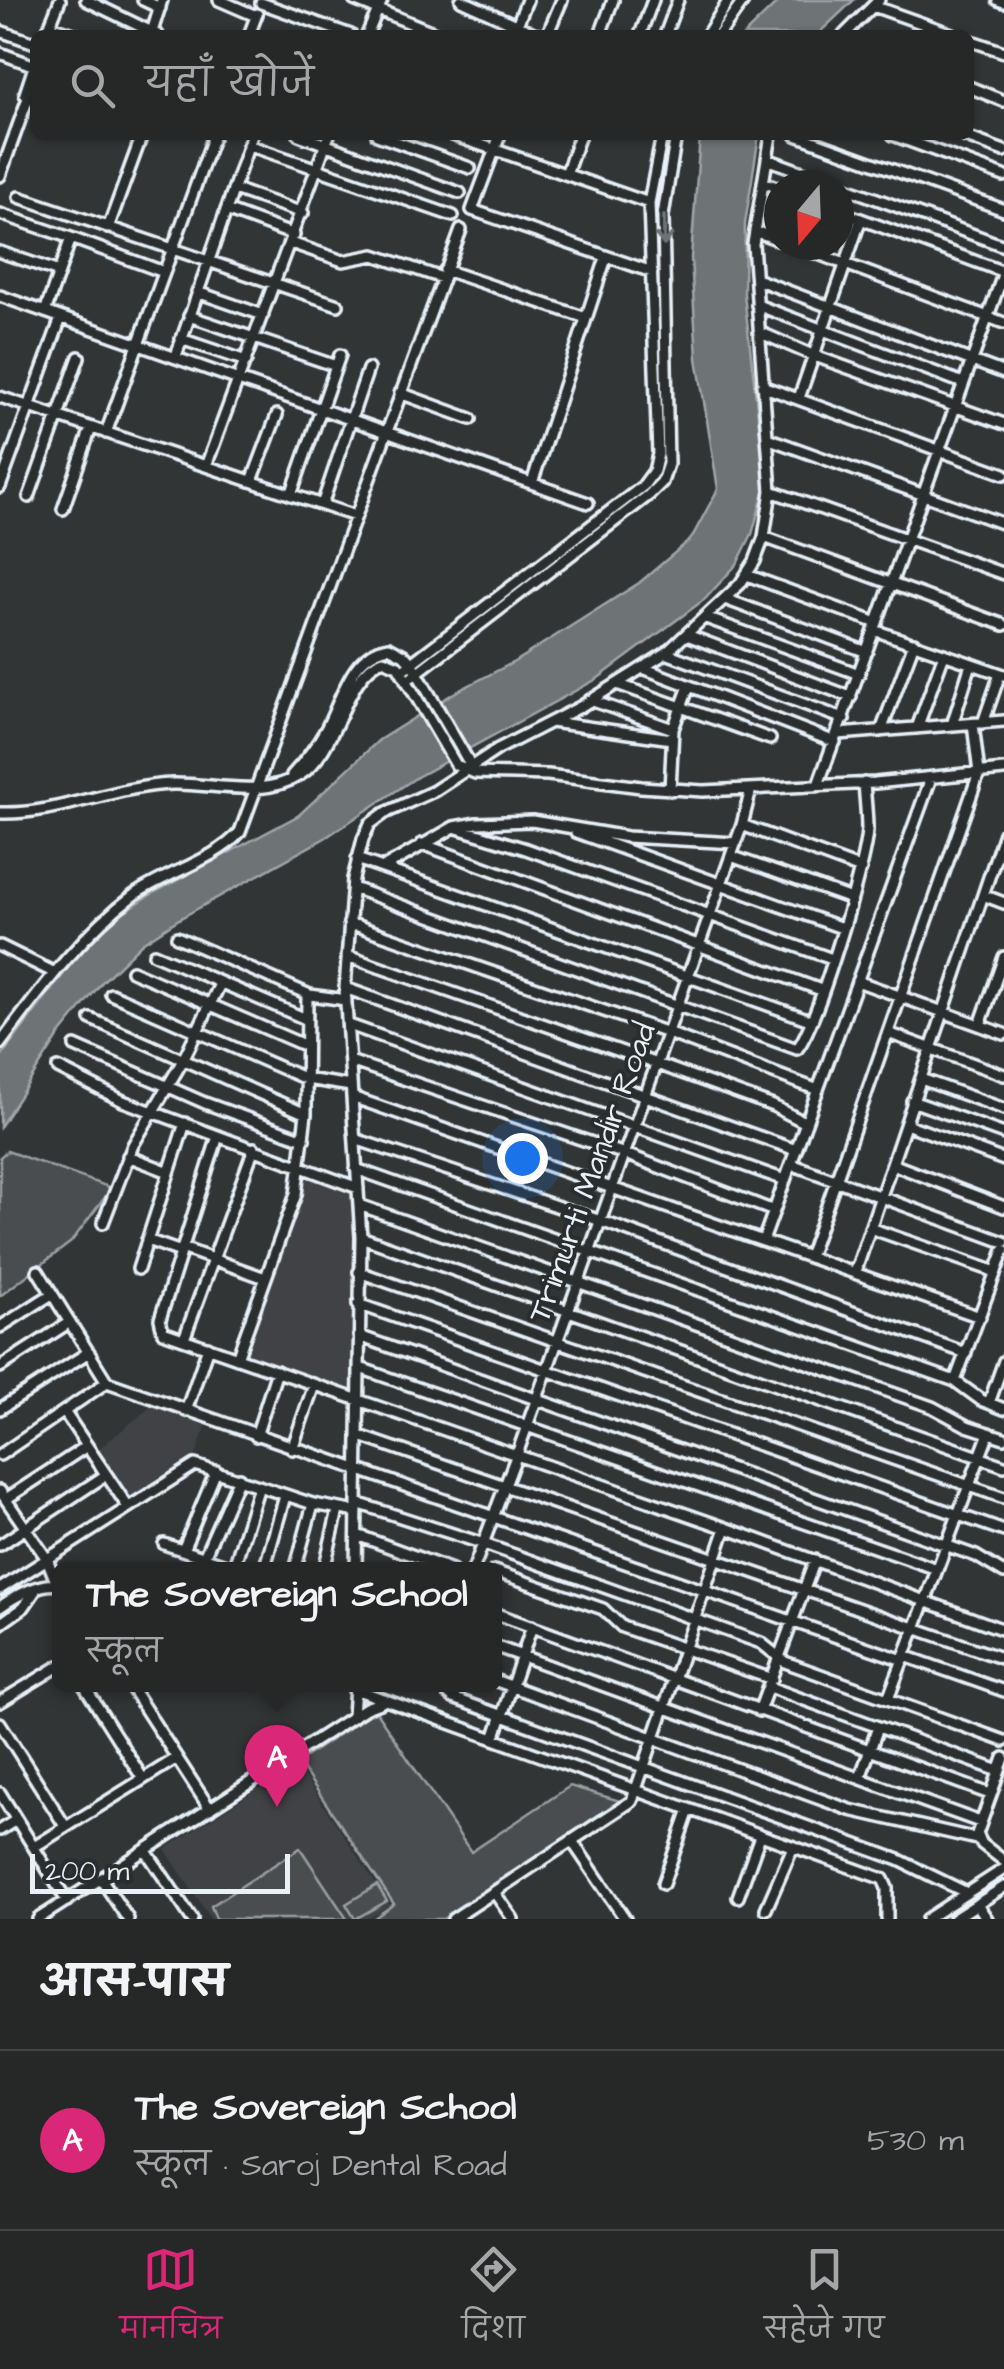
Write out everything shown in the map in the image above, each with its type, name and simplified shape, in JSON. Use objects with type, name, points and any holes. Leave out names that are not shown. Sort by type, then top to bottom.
[{"type":"street","points":[[48,30],[60,0]]},
{"type":"street","points":[[86,0],[130,30]]},
{"type":"street","points":[[143,0],[161,4],[154,30]]},
{"type":"street","points":[[219,0],[256,16]]},
{"type":"street","points":[[354,0],[380,5],[430,30]]},
{"type":"street","points":[[461,0],[515,30],[526,0]]},
{"type":"street","points":[[488,12],[492,0]]},
{"type":"street","points":[[549,30],[562,0]]},
{"type":"street","points":[[602,30],[613,0]]},
{"type":"street","points":[[642,30],[653,0]]},
{"type":"street","points":[[667,30],[678,0]]},
{"type":"street","points":[[253,30],[261,1],[338,30]]},
{"type":"street","points":[[711,30],[737,1]]},
{"type":"street","points":[[722,30],[737,1]]},
{"type":"street","points":[[849,30],[876,3],[944,30]]},
{"type":"street","points":[[368,30],[380,5]]},
{"type":"street","points":[[0,31],[30,41]]},
{"type":"street","points":[[974,42],[1004,52]]},
{"type":"street","points":[[0,53],[30,63]]},
{"type":"street","points":[[974,90],[1004,100]]},
{"type":"street","points":[[0,176],[30,104]]},
{"type":"street","points":[[108,228],[139,140]]},
{"type":"street","points":[[106,433],[212,140]]},
{"type":"street","points":[[176,356],[250,140],[453,216]]},
{"type":"street","points":[[206,466],[328,140]]},
{"type":"street","points":[[330,140],[460,192]]},
{"type":"street","points":[[391,140],[470,168]]},
{"type":"street","points":[[466,140],[649,203]]},
{"type":"street","points":[[498,140],[472,210],[606,258],[651,272],[664,272]]},
{"type":"street","points":[[566,174],[578,140]]},
{"type":"street","points":[[414,668],[651,478],[658,454],[649,203],[661,140]]},
{"type":"street","points":[[403,676],[650,495],[662,482],[668,464],[664,216],[675,140]]},
{"type":"street","points":[[356,1562],[361,1237],[345,988],[357,859],[370,824],[407,802],[434,792],[467,767],[666,654],[747,574],[764,538],[771,491],[754,231],[770,140]]},
{"type":"street","points":[[810,140],[1004,210]]},
{"type":"street","points":[[907,140],[1004,176]]},
{"type":"street","points":[[974,140],[1004,151]]},
{"type":"street","points":[[766,159],[796,170]]},
{"type":"street","points":[[234,189],[302,212]]},
{"type":"street","points":[[854,191],[1004,246]]},
{"type":"street","points":[[19,197],[338,305]]},
{"type":"street","points":[[226,210],[344,260],[374,255],[586,318]]},
{"type":"street","points":[[0,214],[164,272]]},
{"type":"street","points":[[818,785],[1004,272],[854,216]]},
{"type":"street","points":[[799,398],[862,219]]},
{"type":"street","points":[[0,1044],[94,931],[137,893],[240,832],[462,230]]},
{"type":"street","points":[[754,231],[764,235]]},
{"type":"street","points":[[45,312],[71,238]]},
{"type":"street","points":[[0,252],[59,272]]},
{"type":"street","points":[[532,483],[606,258]]},
{"type":"street","points":[[835,260],[1004,323]]},
{"type":"street","points":[[756,280],[1004,372]]},
{"type":"street","points":[[197,292],[264,315]]},
{"type":"street","points":[[0,296],[588,503]]},
{"type":"street","points":[[757,305],[964,383]]},
{"type":"street","points":[[189,316],[336,366]]},
{"type":"street","points":[[0,487],[61,318]]},
{"type":"street","points":[[759,332],[814,356],[1004,424]]},
{"type":"street","points":[[181,339],[246,360]]},
{"type":"street","points":[[291,495],[340,355]]},
{"type":"street","points":[[29,497],[79,358]]},
{"type":"street","points":[[322,505],[368,369]]},
{"type":"street","points":[[762,386],[1004,474]]},
{"type":"street","points":[[400,393],[472,419]]},
{"type":"street","points":[[0,397],[355,516]]},
{"type":"street","points":[[252,482],[277,415]]},
{"type":"street","points":[[63,509],[90,428]]},
{"type":"street","points":[[767,438],[1004,524]]},
{"type":"street","points":[[771,491],[1004,574]]},
{"type":"street","points":[[764,538],[1004,625]]},
{"type":"street","points":[[747,574],[914,644],[1002,675],[978,723],[979,773],[809,1257]]},
{"type":"street","points":[[725,599],[867,652]]},
{"type":"street","points":[[706,618],[859,674]]},
{"type":"street","points":[[687,635],[851,697]]},
{"type":"street","points":[[882,731],[914,644]]},
{"type":"street","points":[[286,781],[326,730],[346,684],[374,651],[389,647],[414,668],[467,767]]},
{"type":"street","points":[[666,654],[844,719]]},
{"type":"street","points":[[918,728],[944,654]]},
{"type":"street","points":[[0,813],[27,813],[170,784],[256,788],[299,776],[321,752],[356,684],[370,668],[389,661],[467,767],[670,790],[864,783],[1004,770]]},
{"type":"street","points":[[952,725],[972,664]]},
{"type":"street","points":[[643,668],[837,738],[1004,721]]},
{"type":"street","points":[[617,684],[770,739]]},
{"type":"street","points":[[670,790],[672,734],[689,686]]},
{"type":"street","points":[[590,700],[672,734]]},
{"type":"street","points":[[551,722],[672,734]]},
{"type":"street","points":[[763,1241],[932,778]]},
{"type":"street","points":[[352,888],[796,1049],[821,990],[861,869],[867,832],[864,783]]},
{"type":"street","name":"Trimurti Mandir Road","points":[[476,1562],[721,886],[751,789]]},
{"type":"street","points":[[383,868],[454,827],[477,822],[554,824],[627,836],[736,843]]},
{"type":"street","points":[[554,824],[842,928]]},
{"type":"street","points":[[742,825],[861,869]]},
{"type":"street","points":[[454,827],[832,959]]},
{"type":"street","points":[[855,1273],[1004,833]]},
{"type":"street","points":[[422,844],[821,990]]},
{"type":"street","points":[[731,856],[852,899]]},
{"type":"street","points":[[357,859],[810,1020]]},
{"type":"street","points":[[983,895],[1004,902]]},
{"type":"street","points":[[350,923],[668,1033],[818,1090]]},
{"type":"street","points":[[178,937],[307,994],[346,1000]]},
{"type":"street","points":[[0,946],[55,974]]},
{"type":"street","points":[[154,954],[306,1019]]},
{"type":"street","points":[[347,956],[774,1106],[806,1122]]},
{"type":"street","points":[[980,1025],[1004,958]]},
{"type":"street","points":[[132,971],[306,1046]]},
{"type":"street","points":[[858,982],[1004,1034]]},
{"type":"street","points":[[103,1223],[128,1156],[182,1062],[220,984]]},
{"type":"street","points":[[345,988],[796,1150]]},
{"type":"street","points":[[111,994],[306,1079],[352,1092],[980,1317]]},
{"type":"street","points":[[238,1358],[293,1206],[306,1114],[307,994]]},
{"type":"street","points":[[91,1020],[306,1114]]},
{"type":"street","points":[[348,1025],[785,1180]]},
{"type":"street","points":[[888,1033],[1004,1076]]},
{"type":"street","points":[[75,1046],[304,1139]]},
{"type":"street","points":[[350,1060],[624,1154],[774,1211]]},
{"type":"street","points":[[58,1068],[98,1090],[358,1188]]},
{"type":"street","points":[[920,1080],[1004,1109]]},
{"type":"street","points":[[912,1101],[1004,1134]]},
{"type":"street","points":[[138,1270],[185,1123]]},
{"type":"street","points":[[906,1124],[1004,1160]]},
{"type":"street","points":[[218,1136],[160,1324],[163,1332],[726,1528],[1004,1630]]},
{"type":"street","points":[[355,1139],[600,1220],[966,1353]]},
{"type":"street","points":[[184,1340],[254,1148]]},
{"type":"street","points":[[128,1156],[169,1172]]},
{"type":"street","points":[[791,1164],[1004,1242]]},
{"type":"street","points":[[892,1164],[1004,1207]]},
{"type":"street","points":[[356,1169],[955,1381],[1004,1408]]},
{"type":"street","points":[[359,1205],[932,1407],[1004,1438]]},
{"type":"street","points":[[870,1228],[996,1272]]},
{"type":"street","points":[[361,1237],[1004,1466]]},
{"type":"street","points":[[147,1240],[266,1278]]},
{"type":"street","points":[[955,1381],[1004,1250]]},
{"type":"street","points":[[38,1271],[107,1382],[292,1449],[1004,1691]]},
{"type":"street","points":[[359,1272],[1004,1498]]},
{"type":"street","points":[[0,1327],[52,1294]]},
{"type":"street","points":[[358,1304],[1004,1531]]},
{"type":"street","points":[[0,1367],[70,1322]]},
{"type":"street","points":[[358,1336],[976,1556],[1004,1573]]},
{"type":"street","points":[[186,1411],[208,1347]]},
{"type":"street","points":[[0,1408],[89,1352]]},
{"type":"street","points":[[989,1403],[1004,1361]]},
{"type":"street","points":[[360,1368],[937,1569]]},
{"type":"street","points":[[256,1436],[277,1372]]},
{"type":"street","points":[[0,1455],[107,1382]]},
{"type":"street","points":[[292,1449],[314,1385]]},
{"type":"street","points":[[64,1413],[128,1507]]},
{"type":"street","points":[[888,1700],[989,1433]]},
{"type":"street","points":[[360,1436],[1004,1659]]},
{"type":"street","points":[[52,1570],[3,1495],[87,1446]]},
{"type":"street","points":[[0,1588],[195,1465],[313,1504],[338,1510],[357,1507],[484,1544],[768,1646],[779,1658],[1004,1741]]},
{"type":"street","points":[[183,1550],[216,1471]]},
{"type":"street","points":[[0,1545],[106,1475]]},
{"type":"street","points":[[204,1557],[239,1478]]},
{"type":"street","points":[[239,1562],[259,1486]]},
{"type":"street","points":[[266,1562],[286,1496]]},
{"type":"street","points":[[297,1562],[313,1504]]},
{"type":"street","points":[[326,1562],[338,1510]]},
{"type":"street","points":[[453,1919],[627,1806],[644,1769],[726,1528]]},
{"type":"street","points":[[357,1534],[431,1562]]},
{"type":"street","points":[[164,1544],[219,1562]]},
{"type":"street","points":[[759,1711],[814,1560]]},
{"type":"street","points":[[502,1575],[603,1609],[622,1627],[999,1771]]},
{"type":"street","points":[[0,1607],[15,1596],[52,1585]]},
{"type":"street","points":[[0,1624],[24,1607],[37,1588]]},
{"type":"street","points":[[502,1617],[990,1794]]},
{"type":"street","points":[[494,1739],[532,1626]]},
{"type":"street","points":[[502,1649],[980,1822]]},
{"type":"street","points":[[0,1702],[52,1671]]},
{"type":"street","points":[[502,1683],[850,1810],[977,1839],[1004,1861]]},
{"type":"street","points":[[88,1692],[143,1779]]},
{"type":"street","points":[[134,1692],[210,1809]]},
{"type":"street","points":[[352,1717],[354,1692]]},
{"type":"street","points":[[365,1692],[883,1879],[887,1888],[887,1919]]},
{"type":"street","points":[[447,1692],[453,1698],[898,1860],[967,1893]]},
{"type":"street","points":[[38,1919],[372,1704],[384,1702]]},
{"type":"street","points":[[0,1723],[65,1826]]},
{"type":"street","points":[[860,1778],[878,1727]]},
{"type":"street","points":[[34,1847],[177,1758]]},
{"type":"street","points":[[977,1839],[1004,1758]]},
{"type":"street","points":[[1,1797],[68,1901]]},
{"type":"street","points":[[663,1884],[689,1810]]},
{"type":"street","points":[[0,1830],[16,1820]]},
{"type":"street","points":[[738,1896],[760,1836]]},
{"type":"street","points":[[572,1840],[626,1919]]},
{"type":"street","points":[[766,1909],[793,1848]]},
{"type":"street","points":[[146,1851],[192,1919]]},
{"type":"street","points":[[927,1919],[1004,1869]]},
{"type":"street","points":[[102,1880],[128,1919]]},
{"type":"street","points":[[954,1919],[1004,1887]]},
{"type":"street","points":[[494,1892],[513,1919]]},
{"type":"street","points":[[977,1904],[987,1919]]},
{"type":"shaded area","points":[[780,0],[854,0],[822,30],[749,30]]},
{"type":"shaded area","points":[[700,140],[758,140],[745,224],[744,294],[766,485],[752,534],[737,564],[705,599],[597,679],[417,777],[325,838],[142,943],[103,981],[58,1037],[0,1127],[0,1058],[81,951],[113,919],[299,815],[379,740],[454,693],[514,662],[639,583],[691,539],[718,489],[697,358],[691,258]]},
{"type":"shaded area","points":[[7,1151],[112,1188],[71,1242],[0,1296],[0,1157]]},
{"type":"shaded area","points":[[305,1174],[355,1195],[351,1390],[239,1353]]},
{"type":"shaded area","points":[[153,1405],[206,1426],[193,1464],[131,1504],[96,1451]]},
{"type":"shaded area","points":[[375,1710],[471,1852],[570,1786],[620,1801],[443,1919],[373,1919],[394,1904],[298,1762]]},
{"type":"shaded area","points":[[296,1764],[390,1905],[367,1919],[211,1919],[165,1849]]},
{"type":"shaded area","points":[[300,1848],[347,1919],[216,1919],[211,1906]]},
{"type":"shaded area","points":[[377,1885],[387,1901],[355,1919],[346,1904]]},
{"type":"place","name":"The Sovereign School","points":[[277,1807]]}]
